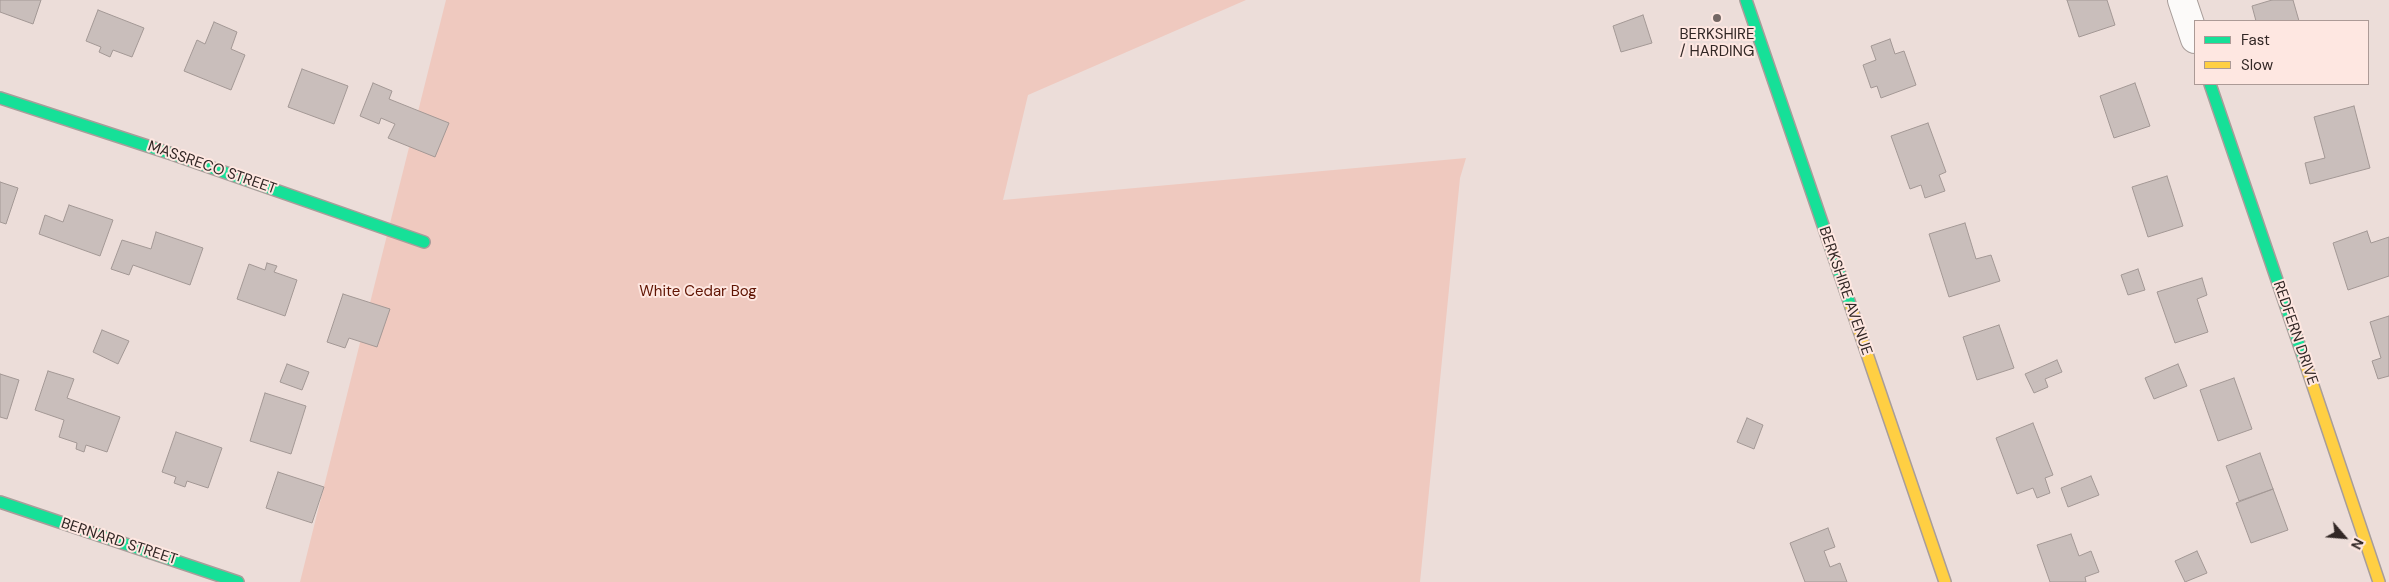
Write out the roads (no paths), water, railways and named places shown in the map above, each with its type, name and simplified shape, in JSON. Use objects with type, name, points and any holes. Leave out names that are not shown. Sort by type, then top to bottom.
[{"type":"street","name":"BERKSHIRE AVENUE","points":[[1746,0],[1945,582]]},
{"type":"street","points":[[2182,0],[2194,36]]},
{"type":"street","name":"REDFERN DRIVE","points":[[2210,85],[2379,582]]},
{"type":"street","name":"MASSRECO STREET","points":[[0,98],[172,154],[424,242]]},
{"type":"street","name":"BERNARD STREET","points":[[0,502],[238,582]]},
{"type":"place","name":"BERKSHIRE / HARDING","points":[[1717,18]]},
{"type":"park label","name":"White Cedar Bog","points":[[698,292]]}]
